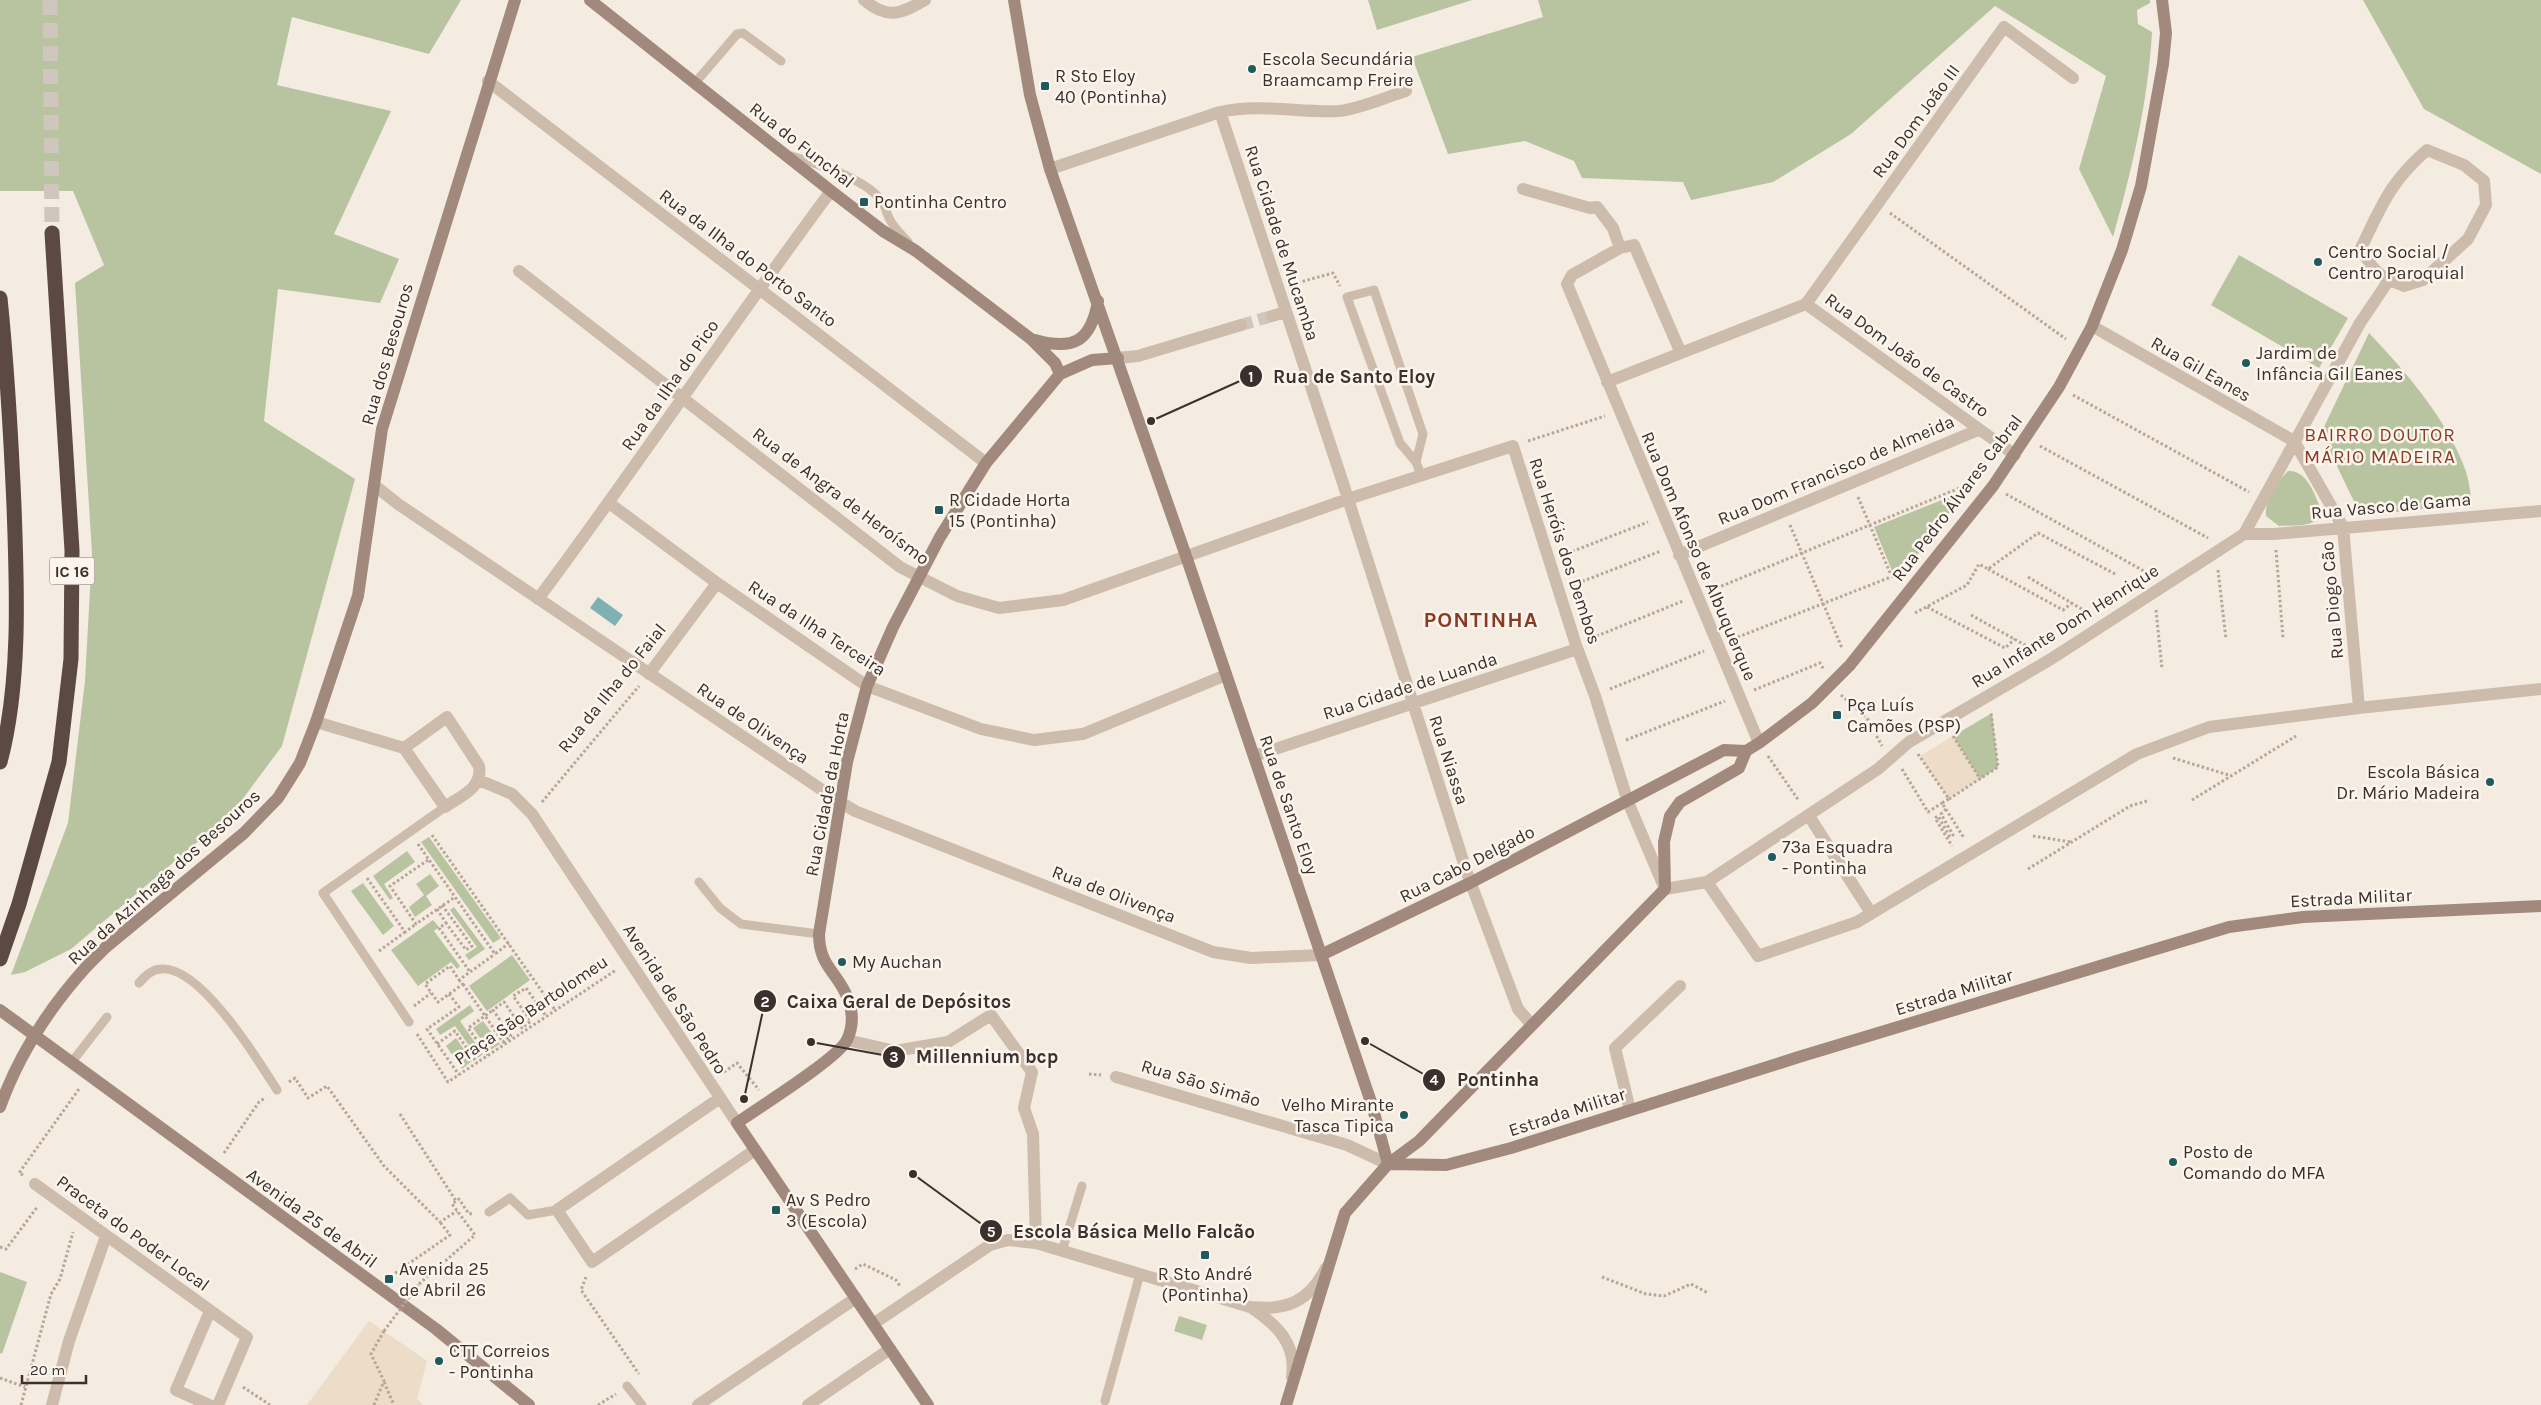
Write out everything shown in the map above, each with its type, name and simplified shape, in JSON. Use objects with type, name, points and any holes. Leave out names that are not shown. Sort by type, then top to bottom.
[{"type":"highway","name":"IC 16","points":[[0,959],[19,904],[59,762],[71,659],[72,550],[52,233]]},
{"type":"highway","points":[[0,298],[10,422],[17,568],[11,701],[0,762]]},
{"type":"street","name":"Rua dos Besouros","points":[[316,722],[358,596],[382,429],[514,0]]},
{"type":"street","name":"Rua do Funchal","points":[[590,0],[831,191],[884,231],[916,252],[1031,339],[1056,363],[1060,374]]},
{"type":"street","points":[[864,0],[886,13],[898,14],[925,0]]},
{"type":"street","name":"Rua de Santo Eloy","points":[[1014,0],[1032,104],[1050,169],[1118,358],[1254,756],[1372,1105],[1388,1164]]},
{"type":"street","name":"Rua Pedro Álvares Cabral","points":[[1746,751],[1760,743],[1831,686],[1850,665],[1992,486],[2026,439],[2059,387],[2092,326],[2122,250],[2141,186],[2163,64],[2166,33],[2162,0]]},
{"type":"street","name":"Rua Dom João III","points":[[1806,304],[2004,27],[2073,78]]},
{"type":"street","name":"Rua da Ilha do Porto Santo","points":[[488,81],[986,463]]},
{"type":"street","points":[[1050,169],[1220,112],[1264,107],[1341,111],[1406,91]]},
{"type":"street","name":"Rua Cidade de Mucamba","points":[[1220,112],[1348,499]]},
{"type":"street","points":[[2426,150],[2464,165],[2484,181],[2486,205],[2468,239],[2422,280],[2404,286],[2389,280],[2371,267],[2361,248],[2387,193],[2404,170],[2426,150]]},
{"type":"street","points":[[1523,189],[1590,208],[1597,207],[1613,228],[1620,248],[1634,245],[1680,351]]},
{"type":"street","name":"Rua da Ilha do Pico","points":[[538,599],[609,503],[759,288],[831,191]]},
{"type":"street","name":"Rua Dom Afonso de Albuquerque","points":[[1620,248],[1572,275],[1567,284],[1696,596],[1760,743]]},
{"type":"street","name":"Rua de Angra de Heroísmo","points":[[519,271],[917,578],[957,596],[999,608],[1064,600],[1348,499]]},
{"type":"street","points":[[2244,534],[2360,323],[2389,280]]},
{"type":"street","points":[[1031,339],[1056,345],[1066,345],[1081,339],[1092,325],[1098,301]]},
{"type":"street","name":"Rua Dom João de Castro","points":[[1607,382],[1680,351],[1806,304],[2015,455]]},
{"type":"street","points":[[1272,316],[1286,312]]},
{"type":"street","points":[[1060,374],[1092,360],[1138,356],[1241,325]]},
{"type":"street","name":"Rua Gil Eanes","points":[[2092,326],[2294,441]]},
{"type":"street","name":"Rua Cidade da Horta","points":[[847,1040],[852,1019],[851,1007],[847,995],[823,959],[819,934],[847,762],[867,686],[917,578],[940,537],[986,463],[1023,416],[1060,374]]},
{"type":"street","name":"Rua Dom Francisco de Almeida","points":[[1677,550],[1784,511],[1978,430]]},
{"type":"street","name":"Rua Diogo Cão","points":[[2294,441],[2343,526],[2359,708]]},
{"type":"street","name":"Rua Heróis dos Dembos","points":[[1348,499],[1513,446],[1576,647],[1595,696],[1628,802],[1665,889]]},
{"type":"street","name":"Rua de Olivença","points":[[374,485],[398,504],[538,599],[855,811],[1213,952],[1251,958],[1321,955]]},
{"type":"street","name":"Rua Niassa","points":[[1348,499],[1470,883],[1518,1009],[1531,1024]]},
{"type":"street","name":"Rua da Ilha Terceira","points":[[609,503],[716,583],[867,686],[981,730],[1034,740],[1083,734],[1226,675]]},
{"type":"street","name":"Rua Vasco de Gama","points":[[2244,534],[2274,534],[2343,526],[2541,511]]},
{"type":"street","name":"Rua Infante Dom Henrique","points":[[1707,882],[1878,769],[1888,758],[1909,742],[2051,659],[2244,534]]},
{"type":"street","name":"Rua da Ilha do Faial","points":[[649,674],[716,583]]},
{"type":"street","name":"Rua Cidade de Luanda","points":[[1254,756],[1413,704],[1576,647]]},
{"type":"street","points":[[1286,1405],[1345,1213],[1388,1164],[1419,1140],[1665,889],[1707,882],[1758,956],[1857,922],[2146,751],[2209,727],[2359,708],[2541,689]]},
{"type":"street","points":[[316,722],[404,748],[445,807],[471,789],[479,780],[479,766],[447,717],[404,748]]},
{"type":"street","name":"Rua da Azinhaga dos Besouros","points":[[0,1107],[16,1066],[32,1037],[50,1011],[87,966],[106,947],[262,816],[291,780],[316,722]]},
{"type":"street","name":"Rua Cabo Delgado","points":[[1321,955],[1470,883],[1628,802],[1724,750],[1746,751]]},
{"type":"street","points":[[1665,889],[1664,842],[1670,816],[1680,802],[1739,768],[1746,751]]},
{"type":"street","name":"Avenida de São Pedro","points":[[479,780],[512,794],[532,814],[709,1082],[928,1405]]},
{"type":"street","points":[[1809,816],[1871,913]]},
{"type":"street","name":"Estrada Militar","points":[[1388,1164],[1446,1166],[1511,1148],[2228,927],[2303,917],[2541,906]]},
{"type":"street","points":[[1630,1110],[1615,1048],[1680,986]]},
{"type":"street","name":"Avenida 25 de Abril","points":[[0,1010],[470,1356],[529,1405]]},
{"type":"street","points":[[737,1123],[832,1057],[847,1040],[895,1051],[948,1042],[990,1015],[1032,1072],[1024,1108],[1033,1134],[1036,1243]]},
{"type":"street","name":"Rua São Simão","points":[[1116,1077],[1347,1145],[1388,1164]]},
{"type":"street","points":[[720,1098],[557,1210],[592,1262],[755,1150]]},
{"type":"street","name":"Praceta do Poder Local","points":[[35,1184],[247,1337],[218,1405]]},
{"type":"street","points":[[52,1405],[69,1342],[106,1236]]},
{"type":"street","points":[[873,1324],[990,1245],[1008,1240],[1036,1243],[1250,1307],[1282,1308],[1304,1296],[1320,1278],[1330,1259]]},
{"type":"street","points":[[698,1405],[856,1298]]},
{"type":"street","points":[[1250,1307],[1275,1325],[1287,1341],[1294,1366],[1291,1387]]},
{"type":"street","name":"Praceta do Poder Local","points":[[209,1405],[176,1390],[210,1311]]},
{"type":"street","points":[[808,1405],[890,1350]]},
{"type":"lane","points":[[695,83],[737,34],[743,33],[781,61]]},
{"type":"lane","points":[[784,153],[818,164],[872,192],[882,201],[895,228],[916,252]]},
{"type":"lane","points":[[1416,462],[1423,434],[1374,290],[1347,297],[1400,442],[1416,462],[1421,476]]},
{"type":"lane","points":[[409,1022],[323,893],[359,867],[426,826],[445,807]]},
{"type":"lane","points":[[699,882],[720,908],[742,924],[819,934]]},
{"type":"lane","points":[[139,983],[152,971],[162,968],[179,974],[198,986],[237,1028],[278,1090]]},
{"type":"lane","points":[[71,1063],[107,1017]]},
{"type":"lane","points":[[1062,1251],[1082,1186]]},
{"type":"lane","points":[[489,1212],[510,1198],[528,1215],[557,1210]]},
{"type":"lane","points":[[1105,1401],[1140,1274]]},
{"type":"lane","points":[[627,1386],[642,1405]]},
{"type":"path","points":[[1878,204],[2067,339]]},
{"type":"path","points":[[1278,288],[1333,273],[1347,297]]},
{"type":"path","points":[[2059,387],[2263,500]]},
{"type":"path","points":[[1513,446],[1620,412]]},
{"type":"path","points":[[2026,439],[2220,550],[2226,638]]},
{"type":"path","points":[[1576,647],[1976,482]]},
{"type":"path","points":[[1992,486],[2166,584]]},
{"type":"path","points":[[1595,696],[1891,575],[1861,502]]},
{"type":"path","points":[[1784,511],[1850,665]]},
{"type":"path","points":[[1549,561],[1663,516]]},
{"type":"path","points":[[1988,569],[2038,533],[2117,576]]},
{"type":"path","points":[[2274,534],[2283,638]]},
{"type":"path","points":[[1559,591],[1677,550]]},
{"type":"path","points":[[1904,598],[1914,605],[1913,614],[1967,585],[1979,564],[2063,610],[2072,603]]},
{"type":"path","points":[[2028,577],[2106,623]]},
{"type":"path","points":[[2154,592],[2162,669]]},
{"type":"path","points":[[1927,607],[2004,648],[2015,639]]},
{"type":"path","points":[[1971,615],[2051,659]]},
{"type":"path","name":"Rua da Ilha do Faial","points":[[532,814],[649,674]]},
{"type":"path","points":[[1831,686],[1867,718],[1888,758]]},
{"type":"path","points":[[1907,764],[1901,768],[1928,812],[1998,767],[1992,712],[1984,717]]},
{"type":"path","points":[[1944,741],[1960,732]]},
{"type":"path","points":[[1953,736],[1980,779]]},
{"type":"path","points":[[2192,800],[2296,736]]},
{"type":"path","points":[[1909,742],[1949,799]]},
{"type":"path","points":[[1760,743],[1809,816]]},
{"type":"path","points":[[1914,760],[1928,751]]},
{"type":"path","points":[[2146,751],[2232,776]]},
{"type":"path","points":[[2028,869],[2130,806],[2147,801]]},
{"type":"path","points":[[1942,803],[1973,852]]},
{"type":"path","points":[[1946,810],[1941,814],[1953,835],[1950,837],[1938,816],[1935,818],[1960,860]]},
{"type":"path","points":[[495,954],[414,840],[426,826],[555,1010]]},
{"type":"path","points":[[2006,833],[2072,842]]},
{"type":"path","points":[[416,924],[390,886],[428,860]]},
{"type":"path","points":[[359,867],[405,932]]},
{"type":"path","points":[[386,946],[455,897]]},
{"type":"path","points":[[437,910],[466,950],[472,946],[442,905]]},
{"type":"path","points":[[446,923],[438,928],[470,972]]},
{"type":"path","points":[[459,980],[509,943]]},
{"type":"path","name":"Praça São Bartolomeu","points":[[409,1022],[448,1082],[629,961]]},
{"type":"path","points":[[463,984],[438,1002],[425,984],[450,966],[459,980],[463,984],[503,1042],[511,1036],[492,1010]]},
{"type":"path","points":[[488,1055],[468,1028],[492,1010],[504,1002],[522,1028],[531,1021],[513,996],[526,988],[546,1016]]},
{"type":"path","points":[[423,999],[431,993]]},
{"type":"path","points":[[449,994],[459,1007],[427,1030],[459,1074]]},
{"type":"path","points":[[437,1044],[455,1031],[477,1063]]},
{"type":"path","points":[[709,1082],[737,1063],[768,1101]]},
{"type":"path","points":[[213,1168],[259,1102],[294,1078],[308,1098],[327,1086],[384,1166],[440,1222],[450,1236],[376,1286]]},
{"type":"path","points":[[19,1173],[80,1090],[74,1085]]},
{"type":"path","points":[[400,1114],[456,1201]]},
{"type":"path","points":[[0,1247],[6,1249],[48,1193]]},
{"type":"path","points":[[394,1405],[372,1354],[384,1331],[419,1284],[475,1235],[452,1204],[459,1199],[469,1214]]},
{"type":"path","points":[[440,1222],[458,1211]]},
{"type":"path","points":[[21,1405],[51,1294],[60,1279],[74,1228]]},
{"type":"path","points":[[592,1262],[581,1290],[643,1380]]},
{"type":"path","points":[[842,1278],[863,1264],[896,1280],[908,1299]]},
{"type":"path","points":[[1602,1277],[1646,1294],[1664,1296],[1692,1284],[1708,1293]]},
{"type":"path","points":[[0,1378],[26,1387]]},
{"type":"path","points":[[230,1378],[270,1405]]},
{"type":"path","points":[[374,1405],[384,1381]]},
{"type":"path","points":[[598,1405],[609,1398]]},
{"type":"green space","points":[[0,0],[461,0],[429,54],[292,17],[277,85],[391,111],[334,234],[399,259],[380,303],[278,289],[264,421],[355,479],[282,746],[233,812],[71,949],[25,972],[11,975],[68,823],[85,681],[92,553],[75,283],[104,265],[73,191],[0,191]]},
{"type":"green space","points":[[1368,0],[1472,0],[1377,30]]},
{"type":"green space","points":[[1538,0],[2150,0],[2150,3],[2137,10],[2138,24],[2152,32],[2150,58],[2138,136],[2127,187],[2113,237],[2079,169],[2106,76],[1995,6],[1851,134],[1773,182],[1691,200],[1683,182],[1582,178],[1574,161],[1525,141],[1448,154],[1412,57],[1543,17]]},
{"type":"green space","points":[[2363,0],[2541,0],[2541,174],[2424,109]]},
{"type":"green space","points":[[2239,255],[2348,318],[2319,368],[2211,305]]},
{"type":"green space","points":[[2369,333],[2424,396],[2447,432],[2457,450],[2466,473],[2472,503],[2361,516],[2321,433]]},
{"type":"green space","points":[[2288,471],[2301,475],[2310,486],[2323,513],[2315,521],[2304,525],[2279,526],[2266,516],[2269,498]]},
{"type":"green space","points":[[1967,490],[1909,566],[1893,573],[1874,527]]},
{"type":"green space","points":[[1992,713],[1998,767],[1980,779],[1953,736]]},
{"type":"green space","points":[[429,837],[501,938],[493,943],[421,842]]},
{"type":"green space","points":[[407,851],[415,862],[384,884],[393,898],[390,900],[373,876]]},
{"type":"green space","points":[[430,874],[439,886],[426,896],[432,905],[415,917],[409,907],[424,895],[416,884]]},
{"type":"green space","points":[[363,883],[394,926],[383,935],[351,891]]},
{"type":"green space","points":[[454,907],[485,949],[469,960],[465,955],[477,947],[450,910]]},
{"type":"green space","points":[[433,920],[439,927],[434,931],[460,966],[457,969],[451,962],[418,986],[391,950]]},
{"type":"green space","points":[[512,955],[530,980],[487,1011],[469,986]]},
{"type":"green space","points":[[470,1005],[474,1011],[460,1021],[483,1054],[478,1058],[455,1026],[440,1035],[436,1029]]},
{"type":"green space","points":[[483,1021],[500,1044],[489,1051],[473,1028]]},
{"type":"green space","points":[[456,1038],[472,1061],[462,1069],[446,1046]]},
{"type":"green space","points":[[0,1272],[27,1282],[2,1354],[0,1353]]},
{"type":"green space","points":[[1179,1316],[1207,1325],[1202,1340],[1174,1331]]},
{"type":"shaded area","points":[[1953,736],[1980,779],[1949,799],[1920,756]]},
{"type":"shaded area","points":[[369,1321],[427,1361],[417,1399],[423,1405],[307,1405]]},
{"type":"water","points":[[598,597],[623,615],[615,626],[590,608]]},
{"type":"tunnel","points":[[50,0],[52,233]]},
{"type":"tunnel","points":[[1241,325],[1272,316]]},
{"type":"place","name":"Escola Secundária Braamcamp Freire","points":[[1252,69]]},
{"type":"place","name":"R Sto Eloy 40 (Pontinha)","points":[[1045,86]]},
{"type":"place","name":"Pontinha Centro","points":[[864,202]]},
{"type":"place","name":"Centro Social / Centro Paroquial","points":[[2318,262]]},
{"type":"place","name":"Jardim de Infância Gil Eanes","points":[[2246,363]]},
{"type":"place","name":"Rua de Santo Eloy","points":[[1151,421]]},
{"type":"place","name":"R Cidade Horta 15 (Pontinha)","points":[[939,510]]},
{"type":"place","name":"Pça Luís Camões (PSP)","points":[[1837,715]]},
{"type":"place","name":"Escola Básica Dr. Mário Madeira","points":[[2490,782]]},
{"type":"place","name":"73ª Esquadra - Pontinha","points":[[1772,857]]},
{"type":"place","name":"My Auchan","points":[[842,962]]},
{"type":"place","name":"Pontinha","points":[[1365,1041]]},
{"type":"place","name":"Millennium bcp","points":[[811,1042]]},
{"type":"place","name":"Caixa Geral de Depósitos","points":[[744,1099]]},
{"type":"place","name":"Velho Mirante Tasca Tipica","points":[[1404,1115]]},
{"type":"place","name":"Posto de Comando do MFA","points":[[2173,1162]]},
{"type":"place","name":"Escola Básica Mello Falcão","points":[[913,1174]]},
{"type":"place","name":"Av S Pedro 3 (Escola)","points":[[776,1210]]},
{"type":"place","name":"R Sto André (Pontinha)","points":[[1205,1255]]},
{"type":"place","name":"Avenida 25 de Abril 26","points":[[389,1279]]},
{"type":"place","name":"CTT Correios - Pontinha","points":[[439,1361]]},
{"type":"district","name":"BAIRRO DOUTOR MÁRIO MADEIRA","points":[[2380,446]]},
{"type":"district","name":"PONTINHA","points":[[1481,620]]}]
